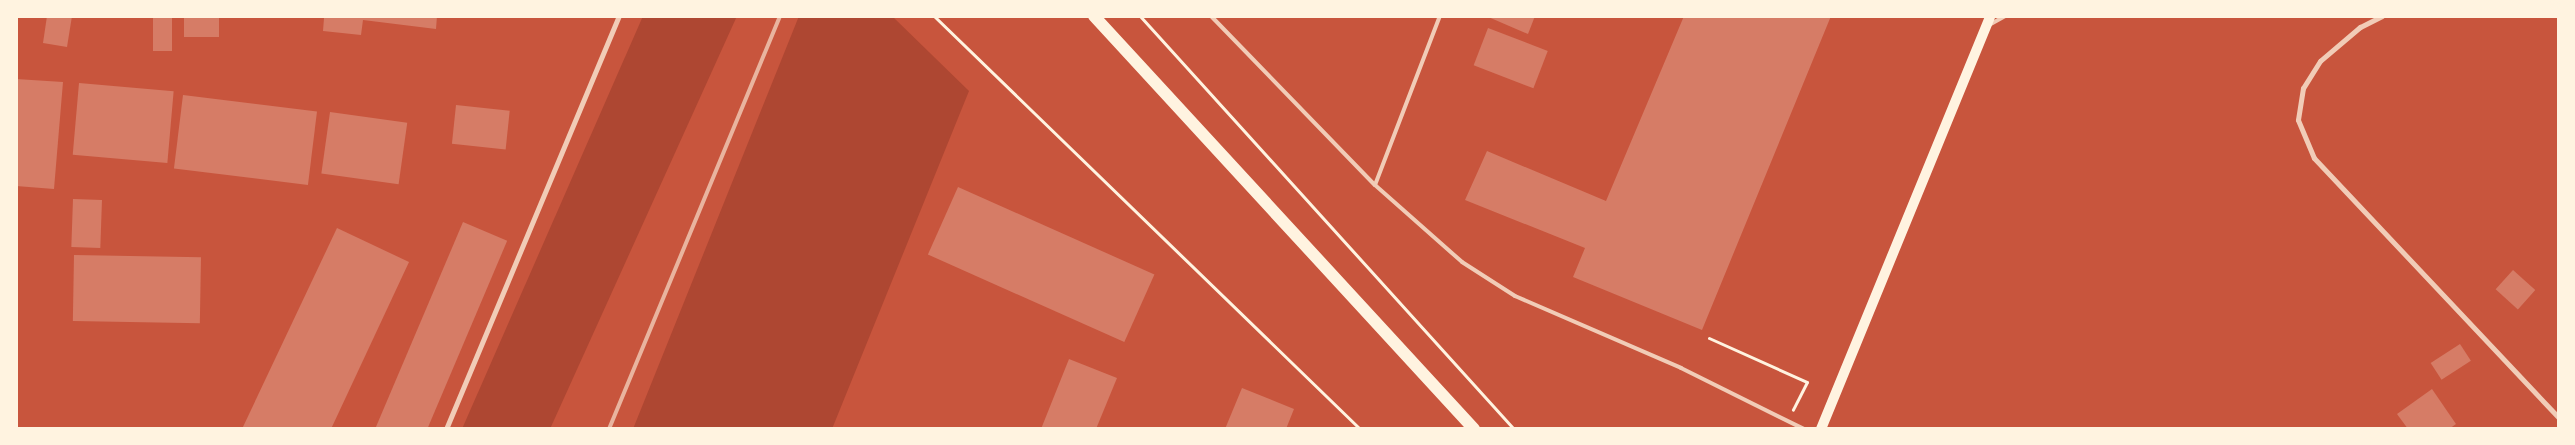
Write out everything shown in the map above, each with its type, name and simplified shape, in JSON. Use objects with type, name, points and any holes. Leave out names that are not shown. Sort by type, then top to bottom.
[{"type":"main road","points":[[1094,16],[1474,429]]},
{"type":"main road","points":[[1821,429],[1990,16]]},
{"type":"street","points":[[446,429],[619,16]]},
{"type":"street","points":[[2382,16],[2360,27],[2320,60],[2303,88],[2298,120],[2314,158],[2559,418]]},
{"type":"lane","points":[[1211,16],[1375,185],[1462,262],[1514,296],[1681,368],[1804,429]]},
{"type":"lane","points":[[1375,185],[1440,16]]},
{"type":"lane","points":[[1985,28],[2005,16]]},
{"type":"path","points":[[934,16],[1360,429]]},
{"type":"path","points":[[1140,16],[1514,429]]},
{"type":"path","points":[[1709,338],[1807,382],[1788,421]]},
{"type":"shaded area","points":[[643,16],[737,16],[550,429],[462,429]]},
{"type":"shaded area","points":[[799,16],[892,16],[969,91],[832,429],[633,429]]},
{"type":"building","points":[[47,16],[72,16],[67,47],[43,43]]},
{"type":"building","points":[[153,16],[172,16],[172,51],[153,51]]},
{"type":"building","points":[[184,16],[219,16],[219,37],[184,37]]},
{"type":"building","points":[[320,16],[437,16],[436,29],[363,20],[361,35],[323,31],[324,18]]},
{"type":"building","points":[[1486,16],[1535,16],[1528,34]]},
{"type":"building","points":[[1684,16],[1831,16],[1702,330],[1573,277],[1585,248],[1465,200],[1487,151],[1606,201]]},
{"type":"building","points":[[1488,28],[1548,51],[1533,88],[1474,65]]},
{"type":"building","points":[[16,79],[63,82],[54,189],[16,186]]},
{"type":"building","points":[[79,83],[174,91],[167,163],[73,155]]},
{"type":"building","points":[[183,95],[317,111],[308,185],[174,168]]},
{"type":"building","points":[[456,105],[510,111],[506,149],[452,144]]},
{"type":"building","points":[[330,112],[407,123],[399,184],[321,173]]},
{"type":"building","points":[[958,187],[1154,274],[1124,342],[928,255]]},
{"type":"building","points":[[73,199],[102,200],[100,248],[71,247]]},
{"type":"building","points":[[463,222],[507,241],[427,429],[375,429]]},
{"type":"building","points":[[337,228],[409,262],[331,429],[242,429]]},
{"type":"building","points":[[74,255],[201,257],[200,323],[73,321]]},
{"type":"building","points":[[2513,270],[2535,290],[2518,309],[2496,289]]},
{"type":"building","points":[[2460,344],[2471,361],[2442,380],[2431,363]]},
{"type":"building","points":[[1069,359],[1117,378],[1096,429],[1041,429]]},
{"type":"building","points":[[1242,388],[1294,409],[1286,429],[1225,429]]},
{"type":"building","points":[[2432,389],[2456,424],[2449,429],[2408,429],[2397,414]]},
{"type":"railway","points":[[609,429],[780,16]]}]
